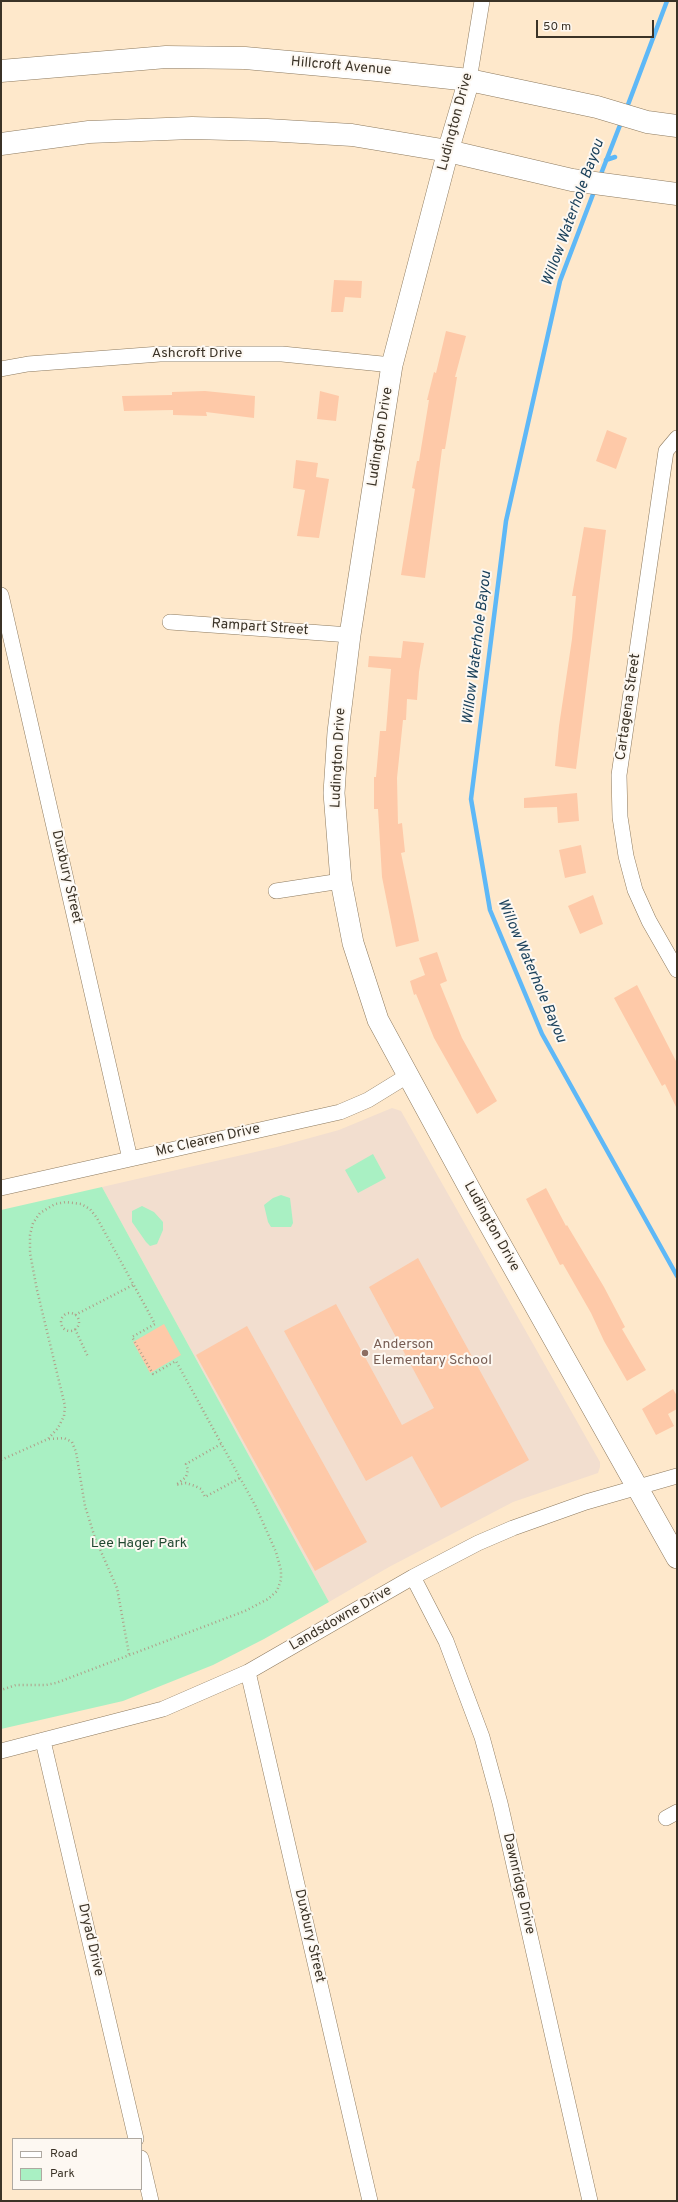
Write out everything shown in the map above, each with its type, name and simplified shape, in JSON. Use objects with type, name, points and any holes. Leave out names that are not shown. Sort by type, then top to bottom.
[{"type":"main road","name":"Hillcroft Avenue","points":[[1,72],[94,62],[166,57],[229,58],[377,70],[469,80],[597,107],[647,122],[677,126]]},
{"type":"main road","points":[[1,144],[89,132],[192,128],[267,130],[352,135],[448,151],[572,180],[615,187],[677,194]]},
{"type":"street","name":"Ludington Drive","points":[[482,1],[469,80],[448,151],[392,365],[350,635],[338,732],[334,793],[341,881],[353,944],[378,1020],[407,1076],[677,1558]]},
{"type":"street","name":"Ashcroft Drive","points":[[1,369],[28,364],[160,354],[282,354],[392,365]]},
{"type":"street","name":"Cartagena Street","points":[[677,438],[666,451],[619,775],[620,817],[626,856],[635,890],[649,921],[677,970]]},
{"type":"street","name":"Duxbury Street","points":[[1,595],[130,1159]]},
{"type":"street","name":"Rampart Street","points":[[170,622],[350,635]]},
{"type":"street","points":[[276,891],[341,881]]},
{"type":"street","name":"Mc Clearen Drive","points":[[1,1188],[340,1112],[368,1100],[407,1076]]},
{"type":"street","name":"Landsdowne Drive","points":[[1,1751],[163,1709],[248,1672],[413,1577],[512,1528],[586,1502],[677,1476]]},
{"type":"street","name":"Dawnridge Drive","points":[[413,1577],[446,1642],[482,1737],[500,1803],[590,2201]]},
{"type":"street","name":"Duxbury Street","points":[[248,1672],[370,2201]]},
{"type":"street","name":"Dryad Drive","points":[[43,1741],[136,2138]]},
{"type":"street","points":[[142,2162],[151,2201]]},
{"type":"path","points":[[1,1460],[48,1438],[58,1428],[64,1416],[65,1406],[48,1340],[30,1253],[30,1235],[33,1223],[40,1213],[55,1204],[66,1202],[81,1204],[90,1209],[97,1218],[155,1324],[132,1337],[153,1374],[176,1361],[256,1507],[276,1552],[281,1580],[277,1591],[268,1599],[244,1611],[56,1683],[46,1685],[16,1685],[1,1690]]},
{"type":"path","points":[[75,1315],[133,1285]]},
{"type":"path","points":[[70,1313],[75,1315],[79,1322],[75,1330],[67,1330],[61,1323],[64,1315],[70,1313]]},
{"type":"path","points":[[75,1330],[88,1357]]},
{"type":"path","points":[[48,1438],[64,1438],[72,1442],[76,1452],[85,1506],[95,1538],[117,1588],[129,1654]]},
{"type":"path","points":[[221,1444],[186,1464],[188,1470],[186,1477],[176,1485],[186,1483],[195,1486],[201,1489],[205,1497],[240,1478]]},
{"type":"shaded area","name":"Anderson Elementary School","points":[[392,1108],[401,1111],[600,1462],[600,1467],[598,1473],[513,1502],[389,1567],[329,1602],[102,1187],[277,1147],[339,1130]]},
{"type":"green space","points":[[373,1154],[386,1178],[358,1193],[345,1170]]},
{"type":"green space","name":"Lee Hager Park","points":[[102,1187],[329,1602],[264,1639],[213,1665],[123,1701],[1,1729],[1,1210]]},
{"type":"green space","points":[[281,1195],[290,1198],[293,1223],[291,1227],[271,1227],[268,1222],[264,1205],[273,1198]]},
{"type":"green space","points":[[142,1206],[154,1212],[163,1222],[163,1230],[157,1244],[150,1246],[132,1222],[132,1211]]},
{"type":"building","points":[[334,280],[362,281],[361,298],[345,297],[343,312],[331,312]]},
{"type":"building","points":[[446,331],[466,336],[455,377],[457,377],[445,449],[442,449],[425,578],[401,575],[415,489],[412,488],[417,461],[419,461],[429,400],[427,400],[434,372],[436,373]]},
{"type":"building","points":[[205,391],[255,396],[254,418],[206,412],[207,416],[173,415],[173,410],[124,411],[122,396],[172,395],[172,392]]},
{"type":"building","points":[[320,391],[339,396],[336,421],[317,419]]},
{"type":"building","points":[[607,430],[627,438],[616,469],[596,461]]},
{"type":"building","points":[[296,460],[318,463],[316,477],[329,479],[319,538],[297,536],[305,490],[293,488]]},
{"type":"building","points":[[584,527],[606,530],[576,769],[555,766],[559,726],[572,639],[576,596],[572,596]]},
{"type":"building","points":[[403,641],[424,643],[419,672],[417,700],[407,699],[406,720],[403,720],[397,778],[398,824],[402,823],[405,852],[401,853],[419,941],[396,947],[382,877],[378,809],[374,809],[374,777],[376,777],[380,731],[386,731],[391,669],[368,667],[369,656],[401,658]]},
{"type":"building","points":[[577,793],[579,821],[558,823],[557,807],[524,808],[524,798]]},
{"type":"building","points":[[581,845],[586,873],[565,878],[559,850]]},
{"type":"building","points":[[593,895],[603,924],[580,934],[568,906]]},
{"type":"building","points":[[437,952],[447,981],[440,984],[462,1038],[497,1101],[477,1114],[434,1038],[416,994],[414,995],[410,981],[425,975],[419,958]]},
{"type":"building","points":[[637,985],[677,1063],[677,1109],[665,1084],[662,1086],[614,998]]},
{"type":"building","points":[[546,1188],[566,1226],[567,1225],[604,1287],[625,1327],[622,1329],[646,1370],[627,1381],[563,1264],[560,1265],[526,1199]]},
{"type":"building","points":[[418,1258],[529,1460],[441,1508],[412,1456],[366,1481],[284,1331],[336,1304],[402,1425],[434,1408],[369,1287]]},
{"type":"building","points":[[164,1324],[181,1355],[150,1373],[133,1342]]},
{"type":"building","points":[[247,1326],[367,1542],[315,1571],[196,1355]]},
{"type":"building","points":[[673,1389],[677,1396],[677,1409],[668,1414],[674,1426],[656,1435],[642,1409]]},
{"type":"waterway","name":"Willow Waterhole Bayou","points":[[626,110],[667,1]]},
{"type":"waterway","name":"Willow Waterhole Bayou","points":[[599,179],[622,120]]},
{"type":"waterway","name":"Willow Waterhole Bayou","points":[[606,160],[615,157]]},
{"type":"waterway","name":"Willow Waterhole Bayou","points":[[595,189],[560,281],[506,521],[471,799],[490,910],[542,1034],[677,1276]]},
{"type":"place","name":"Anderson Elementary School","points":[[365,1353]]}]
